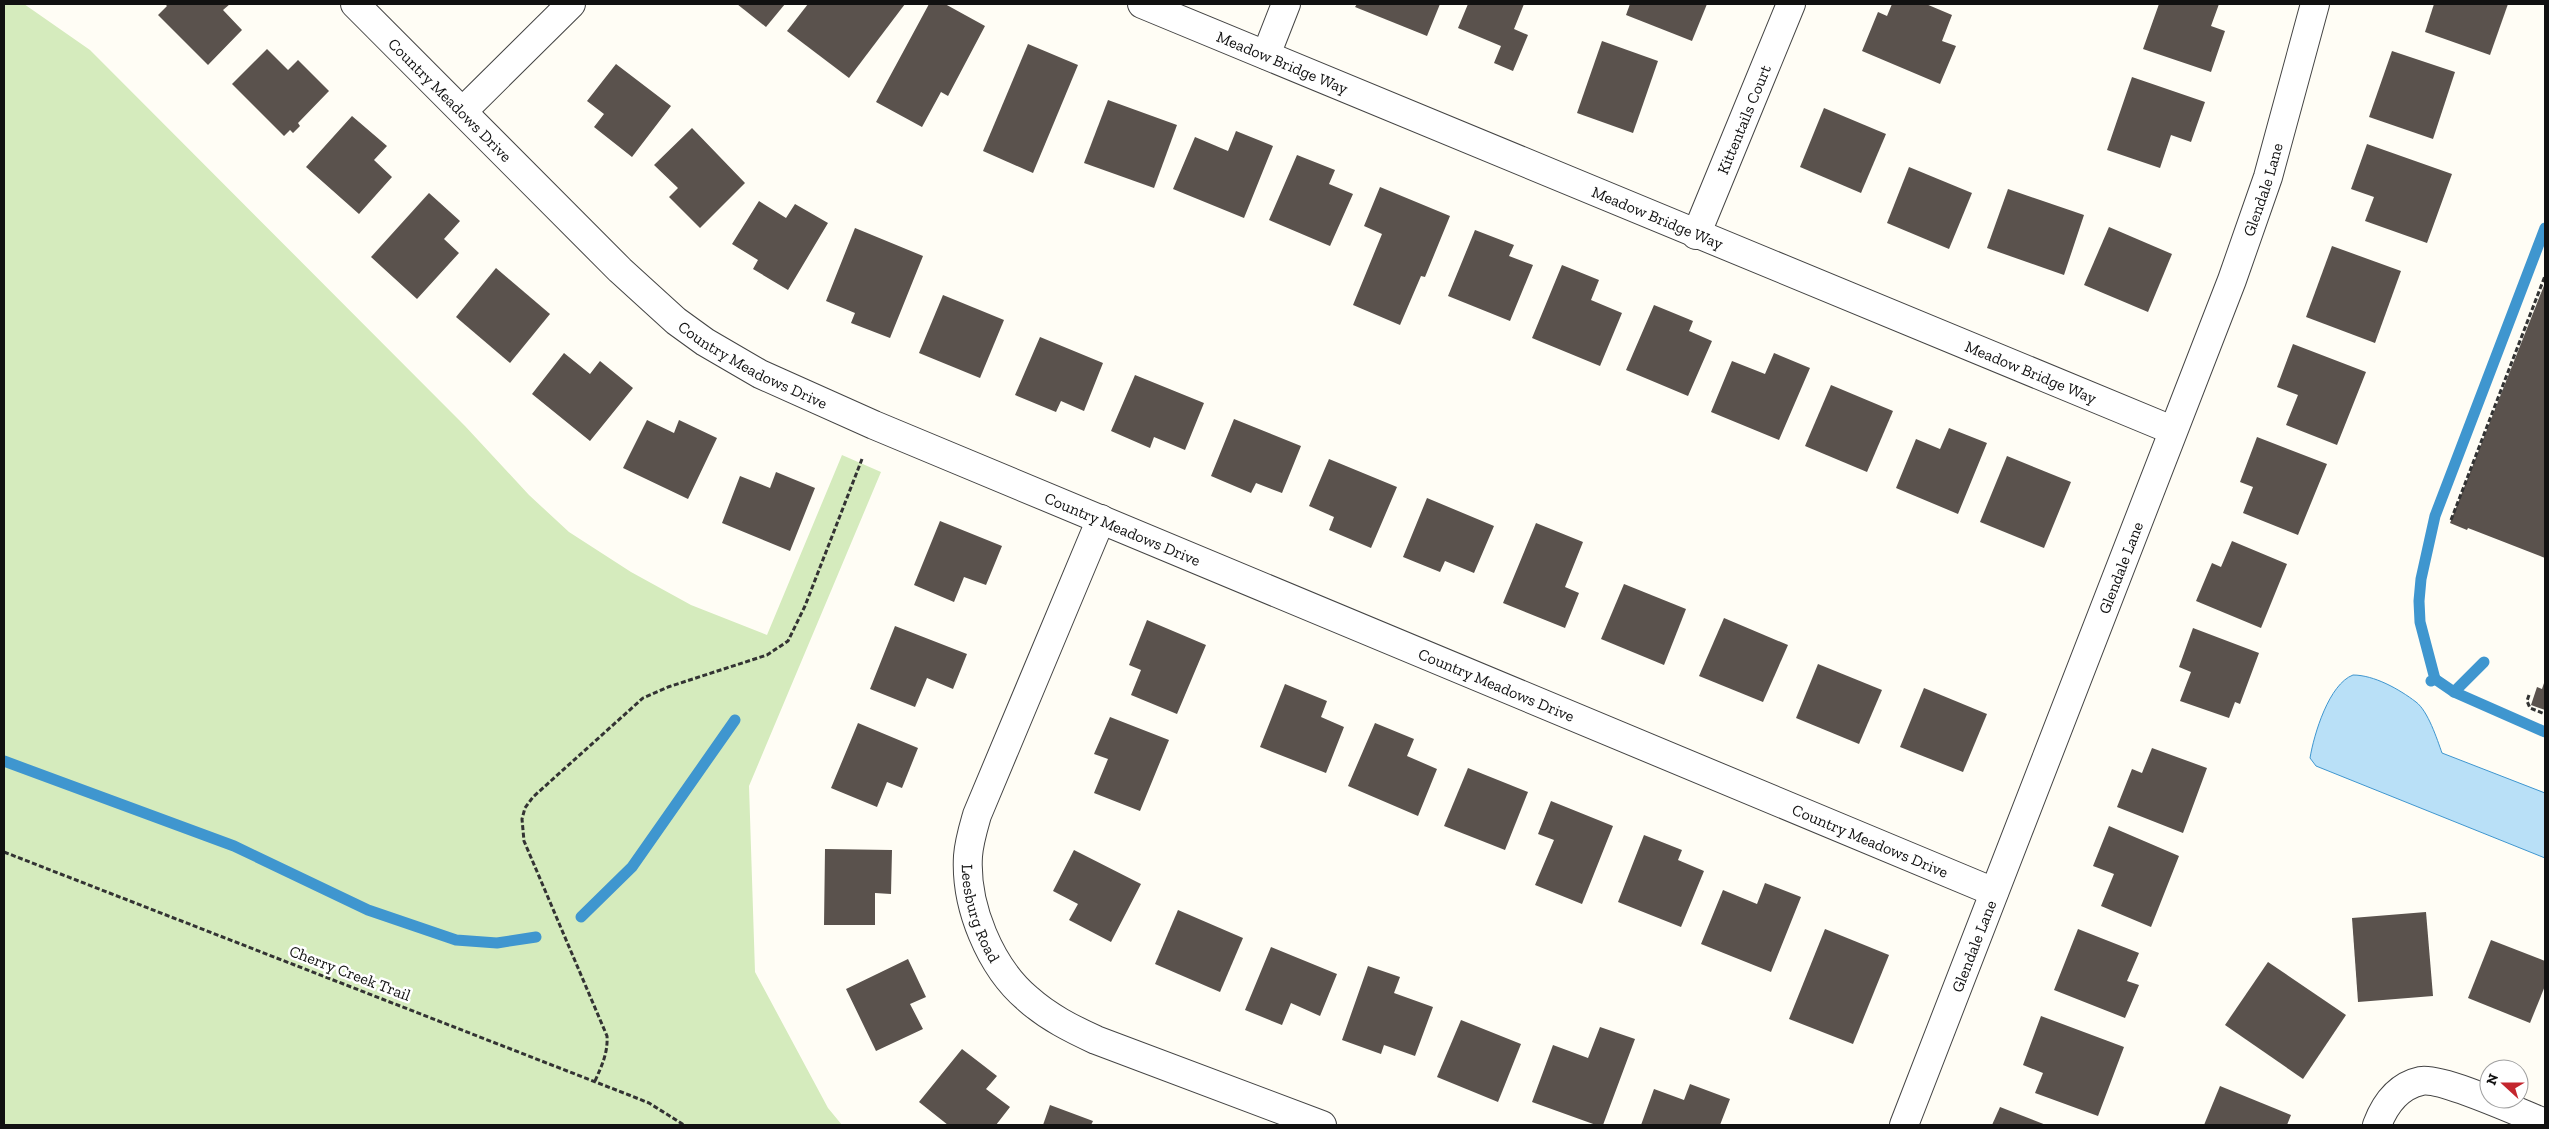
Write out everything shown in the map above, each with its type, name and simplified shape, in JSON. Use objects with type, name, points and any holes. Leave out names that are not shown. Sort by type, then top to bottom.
[{"type":"street","name":"Country Meadows Drive","points":[[355,4],[620,270],[676,321],[712,346],[794,391],[1994,892]]},
{"type":"street","points":[[463,111],[571,4]]},
{"type":"street","name":"Meadow Bridge Way","points":[[1142,4],[1266,54],[1696,235],[2172,430]]},
{"type":"street","points":[[1266,54],[1286,4]]},
{"type":"street","name":"Kittentails Court","points":[[1696,235],[1791,4]]},
{"type":"street","name":"Glendale Lane","points":[[1904,1125],[2253,221],[2315,4]]},
{"type":"street","name":"Leesburg Road","points":[[1101,519],[977,815],[968,856],[972,898],[979,922],[991,950],[1011,983],[1028,999],[1068,1027],[1096,1040],[1322,1125]]},
{"type":"street","points":[[2377,1125],[2394,1094],[2423,1081],[2442,1083],[2545,1123]]},
{"type":"path","points":[[2451,520],[2545,276]]},
{"type":"path","points":[[595,1081],[605,1060],[608,1047],[607,1036],[524,841],[522,819],[525,808],[544,785],[643,698],[668,687],[767,655],[788,641],[805,606],[862,459]]},
{"type":"path","points":[[2529,695],[2527,701],[2530,708],[2545,714]]},
{"type":"path","name":"Cherry Creek Trail","points":[[4,852],[595,1081],[649,1103],[684,1125]]},
{"type":"green space","points":[[4,4],[24,4],[90,50],[465,426],[529,495],[569,532],[631,572],[691,605],[767,635],[842,455],[881,472],[749,786],[755,972],[828,1108],[842,1125],[4,1125]]},
{"type":"water","points":[[2353,675],[2378,680],[2402,692],[2416,702],[2428,718],[2442,753],[2545,793],[2545,858],[2316,766],[2310,758],[2324,711],[2337,688],[2344,680]]},
{"type":"building","points":[[165,4],[230,4],[223,10],[242,30],[208,65],[158,15],[167,6]]},
{"type":"building","points":[[737,4],[785,4],[766,27]]},
{"type":"building","points":[[808,4],[905,4],[849,78],[787,31]]},
{"type":"building","points":[[929,4],[945,4],[985,26],[948,96],[941,92],[922,127],[876,102]]},
{"type":"building","points":[[1357,4],[1440,4],[1427,36],[1355,7]]},
{"type":"building","points":[[1468,4],[1524,4],[1514,29],[1528,35],[1513,71],[1494,63],[1501,46],[1458,28]]},
{"type":"building","points":[[1630,4],[1707,4],[1692,41],[1626,15]]},
{"type":"building","points":[[1892,4],[1926,4],[1952,15],[1942,41],[1956,46],[1940,84],[1862,51],[1878,12],[1887,16]]},
{"type":"building","points":[[2159,4],[2219,4],[2211,26],[2225,31],[2211,72],[2143,49]]},
{"type":"building","points":[[2434,4],[2508,4],[2490,55],[2425,32]]},
{"type":"building","points":[[1602,41],[1658,61],[1633,133],[1577,113]]},
{"type":"building","points":[[1028,44],[1078,65],[1033,173],[983,151]]},
{"type":"building","points":[[267,49],[288,70],[298,60],[329,91],[298,123],[300,126],[293,133],[290,130],[284,136],[232,84]]},
{"type":"building","points":[[2392,51],[2455,72],[2433,139],[2369,117]]},
{"type":"building","points":[[616,64],[671,106],[632,157],[594,127],[604,114],[587,101]]},
{"type":"building","points":[[2132,77],[2205,102],[2191,142],[2171,135],[2160,168],[2107,150]]},
{"type":"building","points":[[1108,100],[1177,125],[1154,188],[1084,163]]},
{"type":"building","points":[[1824,108],[1886,134],[1861,193],[1800,167]]},
{"type":"building","points":[[352,116],[387,146],[374,160],[392,177],[359,214],[306,167]]},
{"type":"building","points":[[692,128],[745,183],[700,228],[669,197],[678,188],[654,165]]},
{"type":"building","points":[[1236,131],[1273,146],[1244,218],[1173,189],[1195,137],[1228,151]]},
{"type":"building","points":[[2367,144],[2452,174],[2427,243],[2365,221],[2374,197],[2351,189]]},
{"type":"building","points":[[1297,155],[1335,170],[1329,184],[1353,194],[1330,246],[1269,220]]},
{"type":"building","points":[[1909,167],[1972,193],[1949,249],[1887,223]]},
{"type":"building","points":[[1380,187],[1450,216],[1425,277],[1421,276],[1400,325],[1353,305],[1382,234],[1364,226]]},
{"type":"building","points":[[2008,189],[2084,215],[2064,275],[1987,248]]},
{"type":"building","points":[[429,193],[460,221],[444,239],[459,253],[417,299],[371,257]]},
{"type":"building","points":[[759,201],[786,218],[795,204],[828,223],[788,290],[753,269],[758,260],[732,244]]},
{"type":"building","points":[[2109,227],[2172,254],[2148,312],[2084,285]]},
{"type":"building","points":[[855,228],[923,256],[890,338],[851,323],[855,313],[826,301]]},
{"type":"building","points":[[1475,230],[1514,245],[1509,256],[1533,265],[1510,321],[1448,296]]},
{"type":"building","points":[[2332,246],[2401,271],[2375,343],[2306,317]]},
{"type":"building","points":[[1562,265],[1599,280],[1591,300],[1622,313],[1600,366],[1532,338]]},
{"type":"building","points":[[496,268],[550,314],[510,363],[456,317]]},
{"type":"building","points":[[2545,283],[2545,558],[2468,528],[2467,530],[2450,523]]},
{"type":"building","points":[[943,295],[1004,320],[980,378],[919,353]]},
{"type":"building","points":[[1654,305],[1693,321],[1689,331],[1712,341],[1688,396],[1626,370]]},
{"type":"building","points":[[1040,337],[1103,363],[1084,411],[1061,401],[1056,412],[1015,395]]},
{"type":"building","points":[[2293,344],[2366,372],[2337,445],[2286,425],[2298,395],[2277,387]]},
{"type":"building","points":[[564,353],[590,374],[600,361],[633,388],[590,441],[532,394]]},
{"type":"building","points":[[1774,353],[1810,368],[1779,440],[1711,412],[1732,361],[1765,374]]},
{"type":"building","points":[[1135,375],[1204,403],[1185,450],[1154,437],[1150,448],[1111,431]]},
{"type":"building","points":[[1831,385],[1893,411],[1867,472],[1805,446]]},
{"type":"building","points":[[1234,419],[1301,446],[1282,493],[1256,483],[1251,493],[1211,476]]},
{"type":"building","points":[[647,420],[674,433],[679,420],[717,438],[688,499],[623,468]]},
{"type":"building","points":[[1949,428],[1987,443],[1958,514],[1896,488],[1916,439],[1940,449]]},
{"type":"building","points":[[2257,437],[2327,464],[2298,535],[2243,513],[2253,487],[2240,482]]},
{"type":"building","points":[[2007,456],[2071,482],[2044,548],[1980,522]]},
{"type":"building","points":[[1329,459],[1397,487],[1371,548],[1329,530],[1334,517],[1309,506]]},
{"type":"building","points":[[776,472],[815,488],[790,551],[722,523],[740,476],[770,488]]},
{"type":"building","points":[[1427,498],[1494,526],[1474,573],[1445,561],[1440,572],[1403,557]]},
{"type":"building","points":[[940,521],[1002,546],[986,585],[964,577],[954,602],[914,585]]},
{"type":"building","points":[[1536,523],[1583,542],[1565,587],[1579,593],[1565,628],[1503,603]]},
{"type":"building","points":[[2232,541],[2287,564],[2261,628],[2196,601],[2212,563],[2221,567]]},
{"type":"building","points":[[1624,584],[1686,609],[1664,665],[1601,639]]},
{"type":"building","points":[[1724,618],[1788,645],[1763,702],[1699,676]]},
{"type":"building","points":[[1147,620],[1206,645],[1177,714],[1131,695],[1141,670],[1129,665]]},
{"type":"building","points":[[895,626],[967,654],[953,689],[927,678],[915,707],[870,689]]},
{"type":"building","points":[[2193,628],[2259,653],[2240,704],[2235,702],[2229,718],[2180,701],[2191,672],[2179,667]]},
{"type":"building","points":[[1818,664],[1882,690],[1859,744],[1796,718]]},
{"type":"building","points":[[2545,680],[2545,710],[2531,705],[2537,687],[2542,689]]},
{"type":"building","points":[[1285,684],[1327,701],[1321,717],[1344,727],[1326,773],[1260,747]]},
{"type":"building","points":[[1924,688],[1987,714],[1963,772],[1900,747]]},
{"type":"building","points":[[1110,717],[1169,740],[1140,811],[1094,793],[1108,759],[1094,754]]},
{"type":"building","points":[[858,723],[918,748],[902,788],[887,782],[877,807],[831,788]]},
{"type":"building","points":[[1375,723],[1414,739],[1407,756],[1437,769],[1418,816],[1348,786]]},
{"type":"building","points":[[2152,748],[2207,768],[2183,833],[2117,807],[2132,769],[2142,773]]},
{"type":"building","points":[[1468,768],[1528,792],[1505,850],[1444,826]]},
{"type":"building","points":[[1551,801],[1613,826],[1582,904],[1535,885],[1554,840],[1538,834]]},
{"type":"building","points":[[2109,826],[2179,856],[2151,927],[2101,906],[2114,874],[2093,866]]},
{"type":"building","points":[[1644,835],[1682,850],[1678,860],[1704,871],[1681,927],[1618,902]]},
{"type":"building","points":[[825,849],[892,850],[891,894],[875,893],[875,925],[824,925]]},
{"type":"building","points":[[1074,850],[1141,884],[1111,942],[1069,920],[1078,904],[1053,891]]},
{"type":"building","points":[[1765,883],[1801,897],[1771,972],[1701,944],[1723,890],[1757,904]]},
{"type":"building","points":[[1178,910],[1243,938],[1220,992],[1155,964]]},
{"type":"building","points":[[2426,912],[2433,996],[2358,1002],[2352,918]]},
{"type":"building","points":[[1825,929],[1889,955],[1853,1044],[1789,1019]]},
{"type":"building","points":[[2078,929],[2139,953],[2127,981],[2139,985],[2125,1018],[2054,990]]},
{"type":"building","points":[[2491,940],[2545,961],[2545,986],[2530,1023],[2468,998]]},
{"type":"building","points":[[1271,947],[1337,974],[1320,1016],[1291,1003],[1282,1025],[1245,1010]]},
{"type":"building","points":[[908,959],[926,997],[910,1004],[923,1029],[876,1051],[846,989]]},
{"type":"building","points":[[2268,962],[2346,1015],[2303,1079],[2225,1025]]},
{"type":"building","points":[[1368,966],[1400,977],[1394,993],[1433,1007],[1415,1056],[1384,1045],[1381,1054],[1342,1040]]},
{"type":"building","points":[[2041,1016],[2124,1047],[2098,1116],[2035,1093],[2043,1073],[2023,1065]]},
{"type":"building","points":[[1461,1020],[1521,1044],[1498,1102],[1437,1077]]},
{"type":"building","points":[[1600,1027],[1635,1039],[1603,1125],[1596,1125],[1532,1102],[1553,1045],[1588,1058]]},
{"type":"building","points":[[962,1049],[997,1076],[986,1089],[1010,1107],[996,1125],[948,1125],[919,1102]]},
{"type":"building","points":[[1690,1084],[1730,1099],[1720,1125],[1641,1125],[1654,1089],[1684,1100]]},
{"type":"building","points":[[2220,1086],[2291,1115],[2287,1125],[2204,1125]]},
{"type":"building","points":[[1050,1105],[1093,1121],[1091,1125],[1043,1125]]},
{"type":"building","points":[[2000,1107],[2046,1125],[1992,1125]]},
{"type":"waterway","points":[[2431,681],[2435,679],[2420,622],[2419,601],[2421,579],[2435,516],[2545,228]]},
{"type":"waterway","points":[[2454,692],[2484,662]]},
{"type":"waterway","points":[[2435,679],[2454,692],[2545,732]]},
{"type":"waterway","points":[[581,917],[632,867],[735,720]]},
{"type":"waterway","points":[[4,761],[234,846],[368,910],[456,940],[497,943],[536,937]]}]
